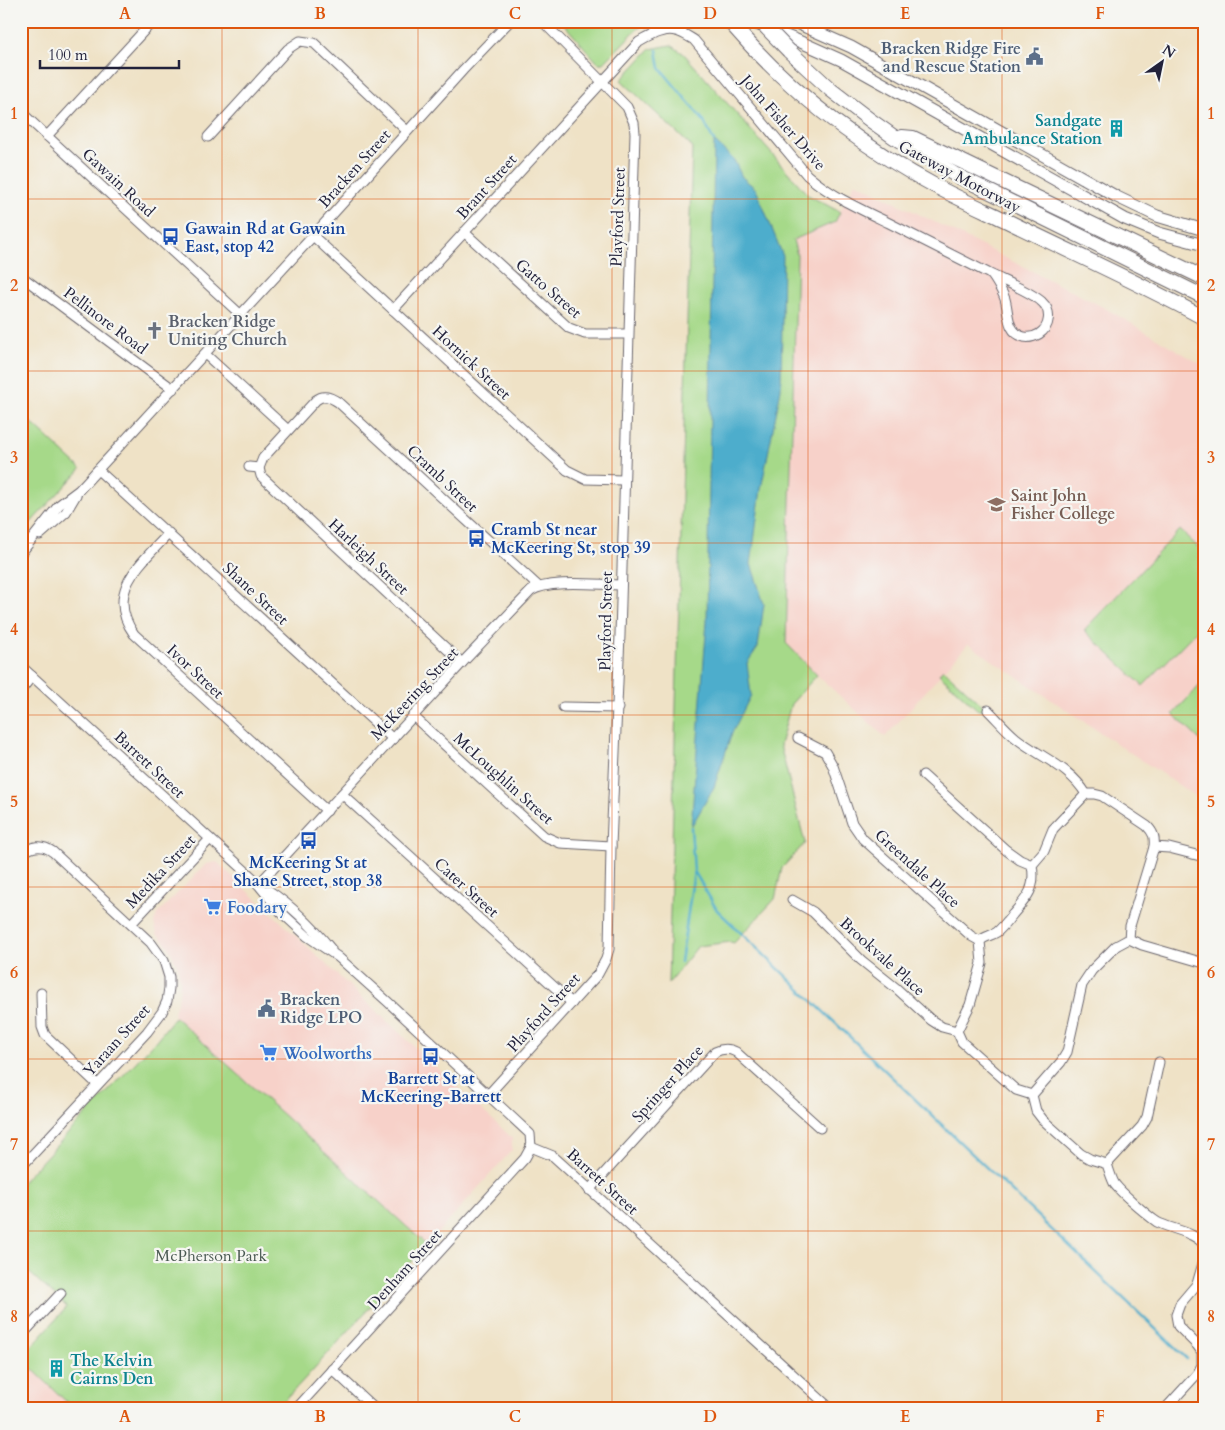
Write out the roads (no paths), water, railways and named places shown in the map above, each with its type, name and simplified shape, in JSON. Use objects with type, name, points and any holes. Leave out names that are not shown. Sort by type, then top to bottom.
[{"type":"highway","name":"Gateway Motorway","points":[[760,21],[788,51],[831,90],[894,137],[954,174],[981,188],[1204,297]]},
{"type":"highway","name":"Gateway Motorway","points":[[734,26],[766,61],[805,96],[850,132],[896,163],[940,188],[1204,318]]},
{"type":"highway","points":[[894,137],[913,138],[1204,278]]},
{"type":"main road","points":[[749,21],[841,60],[1126,219],[1159,233],[1204,245]]},
{"type":"main road","points":[[792,21],[858,51],[1125,201],[1165,218],[1204,230]]},
{"type":"street","points":[[47,136],[153,21]]},
{"type":"street","name":"Bracken Street","points":[[21,553],[59,505],[79,490],[98,470],[313,236],[462,70],[510,21]]},
{"type":"street","name":"Playford Street","points":[[488,1094],[598,974],[609,949],[635,133],[634,123],[627,107],[542,21]]},
{"type":"street","name":"John Fisher Drive","points":[[601,82],[639,42],[656,32],[676,31],[694,40],[807,175],[824,189],[992,275],[1042,302],[1048,314],[1048,322],[1040,333],[1026,338],[1013,330],[1010,324],[1005,297],[992,275]]},
{"type":"street","points":[[208,137],[288,49],[300,41],[314,43],[407,131]]},
{"type":"street","name":"Brant Street","points":[[393,310],[601,82]]},
{"type":"street","name":"Gawain Road","points":[[21,112],[241,315]]},
{"type":"street","name":"Gatto Street","points":[[464,232],[569,328],[585,334],[628,334]]},
{"type":"street","name":"Hornick Street","points":[[313,236],[567,470],[585,479],[624,480]]},
{"type":"street","name":"Pellinore Road","points":[[21,276],[173,388]]},
{"type":"street","points":[[205,354],[288,430],[263,458],[259,468],[249,467]]},
{"type":"street","name":"Cramb Street","points":[[288,430],[325,391],[538,586]]},
{"type":"street","name":"Harleigh Street","points":[[259,468],[261,476],[266,481],[462,663]]},
{"type":"street","name":"Shane Street","points":[[98,470],[392,739]]},
{"type":"street","name":"Ivor Street","points":[[169,533],[128,580],[122,601],[128,624],[134,634],[326,811]]},
{"type":"street","points":[[538,586],[550,584],[621,585]]},
{"type":"street","name":"McKeering Street","points":[[259,884],[462,663],[524,597],[538,586]]},
{"type":"street","name":"Barrett Street","points":[[21,666],[259,884],[281,912],[308,936],[338,957],[488,1094],[526,1130],[531,1140],[531,1147],[553,1156],[831,1409]]},
{"type":"street","points":[[21,690],[32,676]]},
{"type":"street","points":[[563,707],[618,708]]},
{"type":"street","points":[[988,710],[1016,738],[1068,773],[1079,783],[1086,794]]},
{"type":"street","name":"McLoughlin Street","points":[[414,716],[544,836],[560,843],[611,846]]},
{"type":"street","name":"Greendale Place","points":[[798,738],[825,752],[833,766],[852,823],[863,839],[971,936],[980,941]]},
{"type":"street","points":[[923,775],[1006,850],[1020,860],[1032,865]]},
{"type":"street","name":"Cater Street","points":[[342,794],[572,1003]]},
{"type":"street","points":[[1032,865],[1044,851],[1053,829],[1086,794],[1102,796],[1147,826],[1155,838],[1154,848],[1130,926],[1130,939]]},
{"type":"street","name":"Medika Street","points":[[131,924],[210,839]]},
{"type":"street","name":"Yaraan Street","points":[[21,855],[30,848],[37,846],[53,852],[151,943],[164,961],[169,977],[167,1001],[162,1012],[147,1032],[21,1168]]},
{"type":"street","points":[[1154,848],[1169,848],[1204,857]]},
{"type":"street","points":[[1032,865],[1034,877],[1032,891],[1026,900],[996,932],[986,935],[980,941],[982,963],[970,1005],[957,1031],[962,1042],[1016,1090],[1032,1094]]},
{"type":"street","name":"Brookvale Place","points":[[792,900],[813,912],[861,960],[896,988],[931,1020],[942,1028],[957,1031]]},
{"type":"street","points":[[1130,939],[1142,945],[1204,963]]},
{"type":"street","points":[[1032,1094],[1061,1062],[1067,1052],[1082,985],[1092,970],[1116,946],[1130,939]]},
{"type":"street","points":[[41,993],[42,1027],[45,1035],[97,1084]]},
{"type":"street","name":"Springer Place","points":[[589,1190],[715,1052],[726,1048],[736,1052],[820,1128]]},
{"type":"street","points":[[1107,1164],[1142,1126],[1147,1117],[1159,1062]]},
{"type":"street","points":[[1032,1094],[1036,1111],[1043,1120],[1081,1154],[1090,1160],[1107,1164]]},
{"type":"street","name":"Denham Street","points":[[296,1409],[524,1158],[531,1147]]},
{"type":"street","points":[[1107,1164],[1115,1184],[1146,1214],[1156,1221],[1196,1237],[1203,1242]]},
{"type":"street","points":[[1165,1409],[1198,1373],[1202,1365],[1202,1352],[1178,1326],[1176,1315],[1180,1304],[1197,1284],[1204,1260]]},
{"type":"street","points":[[21,1336],[61,1293]]},
{"type":"street","points":[[332,1369],[376,1409]]},
{"type":"water","points":[[714,141],[734,160],[742,177],[756,189],[783,256],[781,389],[761,489],[751,564],[764,604],[758,647],[747,663],[751,695],[732,733],[714,787],[691,827],[707,621]]},
{"type":"waterway","points":[[657,50],[660,68],[703,120],[714,141]]},
{"type":"waterway","points":[[681,962],[694,871],[691,827]]},
{"type":"waterway","points":[[694,871],[717,910],[1187,1359]]},
{"type":"place","name":"Bracken Ridge Fire and Rescue Station","points":[[1035,57]]},
{"type":"place","name":"Sandgate Ambulance Station","points":[[1116,129]]},
{"type":"place","name":"Gawain Rd at Gawain East, stop 42","points":[[171,237]]},
{"type":"place","name":"Bracken Ridge Uniting Church","points":[[154,330]]},
{"type":"place","name":"Saint John Fisher College","points":[[997,504]]},
{"type":"place","name":"Cramb St near McKeering St, stop 39","points":[[477,538]]},
{"type":"place","name":"McKeering St at Shane Street, stop 38","points":[[308,840]]},
{"type":"place","name":"Foodary","points":[[213,907]]},
{"type":"place","name":"Bracken Ridge LPO","points":[[266,1008]]},
{"type":"place","name":"Woolworths","points":[[269,1053]]},
{"type":"place","name":"Barrett St at McKeering-Barrett","points":[[431,1056]]},
{"type":"place","name":"The Kelvin Cairns Den","points":[[56,1369]]},
{"type":"park label","name":"McPherson Park","points":[[211,1255]]}]
